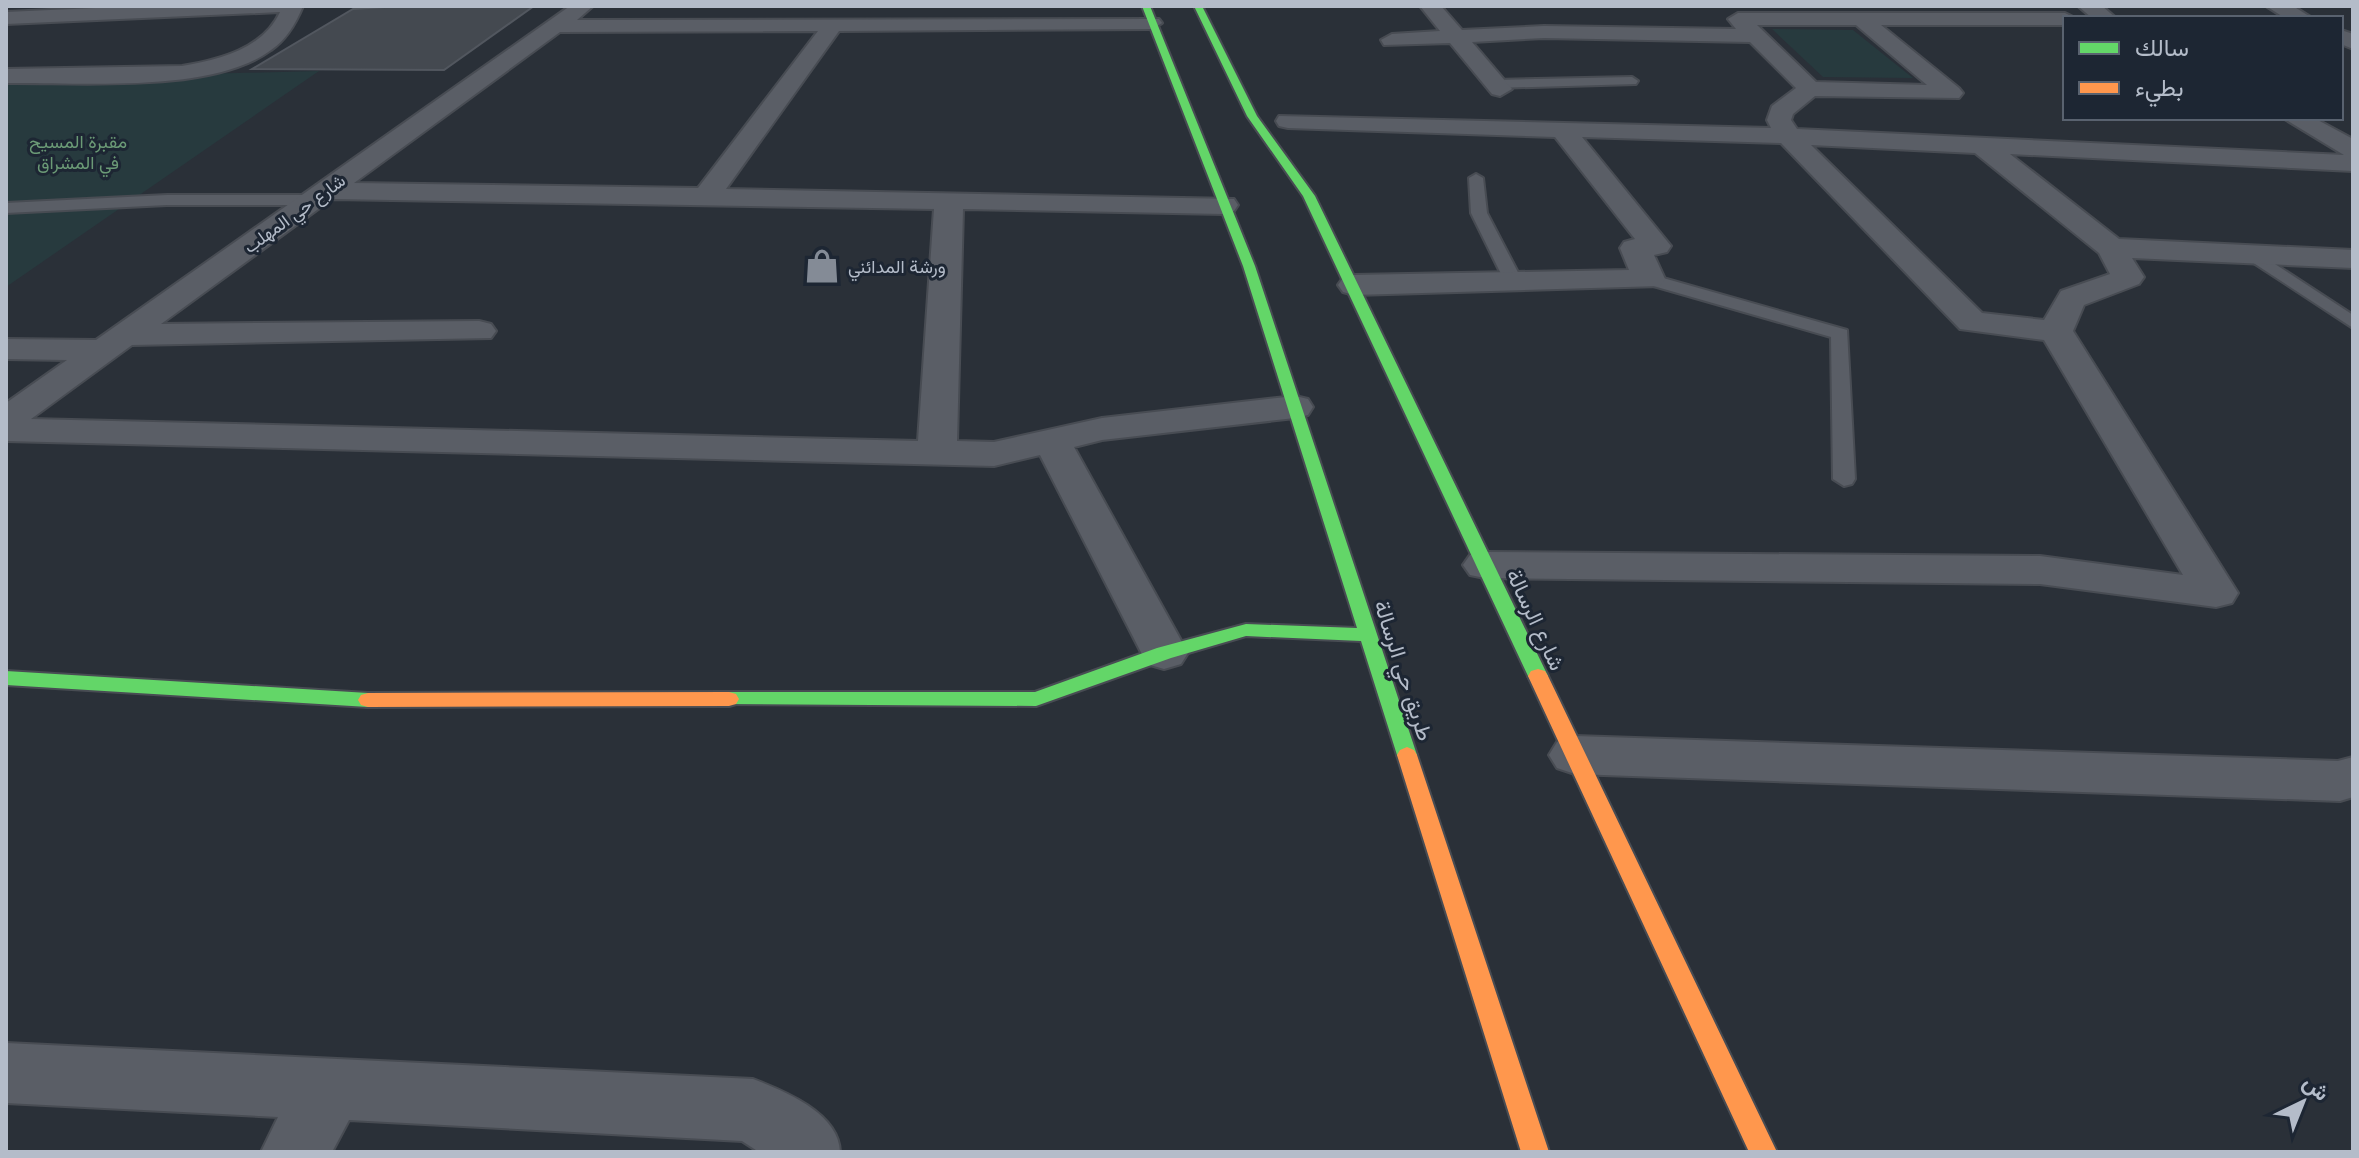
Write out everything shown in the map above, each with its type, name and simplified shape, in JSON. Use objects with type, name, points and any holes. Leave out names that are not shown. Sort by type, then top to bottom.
[{"type":"main road","name":"شارع الرسالة","points":[[1198,6],[1252,116],[1309,196],[1354,285],[1763,1152]]},
{"type":"main road","name":"طريق حي الرسالة","points":[[1149,14],[1249,266],[1535,1152]]},
{"type":"main road","points":[[1285,115],[1309,196]]},
{"type":"main road","name":"طريق حي الرسالة","points":[[1215,126],[1224,205]]},
{"type":"main road","points":[[6,678],[347,700],[1036,699],[1164,653],[1246,630],[1369,635]]},
{"type":"street","points":[[6,18],[279,6]]},
{"type":"street","points":[[6,76],[182,73],[206,69],[249,55],[288,25],[293,6]]},
{"type":"street","name":"شارع حي المهلب","points":[[6,420],[583,6]]},
{"type":"street","points":[[1430,6],[1498,86]]},
{"type":"street","points":[[2276,6],[2298,16]]},
{"type":"street","points":[[555,26],[833,25],[1149,14]]},
{"type":"street","points":[[1810,89],[1738,19],[2063,19]]},
{"type":"street","points":[[1862,20],[1951,93],[1810,89],[1781,111],[1779,120],[1788,136],[1972,322],[2056,331]]},
{"type":"street","points":[[707,195],[833,25]]},
{"type":"street","points":[[1392,40],[1544,32],[1756,36]]},
{"type":"street","points":[[1285,115],[2353,163]]},
{"type":"street","points":[[2299,120],[2353,149]]},
{"type":"street","points":[[1354,285],[1649,279],[1635,248],[1656,246],[1562,129]]},
{"type":"street","points":[[1983,146],[2111,248],[2128,277],[2111,287],[2082,292],[2068,301],[2056,331]]},
{"type":"street","points":[[2322,162],[2353,183]]},
{"type":"street","points":[[320,195],[707,195],[1224,205]]},
{"type":"street","points":[[937,450],[949,199]]},
{"type":"street","points":[[2111,248],[2353,259]]},
{"type":"street","points":[[6,349],[115,342],[479,331]]},
{"type":"street","points":[[1485,565],[2040,570],[2216,593],[2056,331]]},
{"type":"street","points":[[6,430],[937,450],[994,454],[1102,429],[1295,407]]},
{"type":"street","points":[[1052,441],[1164,653]]},
{"type":"street","points":[[1575,755],[2349,784]]},
{"type":"street","points":[[6,1073],[753,1110],[806,1145],[806,1152]]},
{"type":"street","points":[[295,1152],[332,1087]]},
{"type":"lane","points":[[1498,86],[1632,81]]},
{"type":"lane","points":[[1476,178],[1479,213],[1514,282]]},
{"type":"lane","points":[[6,208],[320,195]]},
{"type":"lane","points":[[2252,254],[2353,323]]},
{"type":"lane","points":[[1649,279],[1840,334],[1844,479]]},
{"type":"green space","points":[[1772,29],[1853,30],[1913,78],[1823,77]]},
{"type":"green space","name":"مقبرة المسيح في المشراق","points":[[319,71],[6,287],[6,79]]},
{"type":"building","points":[[534,6],[444,70],[252,69],[353,9]]},
{"type":"traffic: fast","points":[[1146,6],[1249,266],[1407,755]]},
{"type":"traffic: fast","points":[[1198,6],[1252,116],[1309,196],[1538,676]]},
{"type":"traffic: fast","points":[[729,699],[1036,699],[1164,653],[1246,630],[1369,635]]},
{"type":"traffic: fast","points":[[6,678],[368,700]]},
{"type":"traffic: slow","points":[[1538,676],[1763,1152]]},
{"type":"traffic: slow","points":[[368,700],[729,699]]},
{"type":"traffic: slow","points":[[1407,755],[1535,1152]]},
{"type":"place","name":"ورشة المدائني","points":[[822,266]]}]
